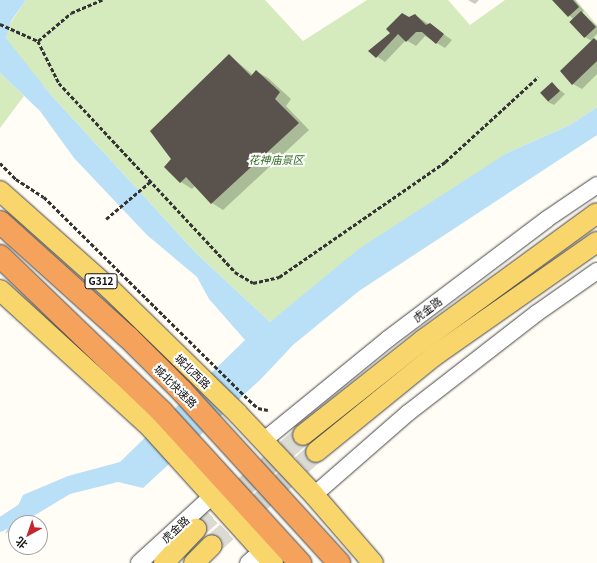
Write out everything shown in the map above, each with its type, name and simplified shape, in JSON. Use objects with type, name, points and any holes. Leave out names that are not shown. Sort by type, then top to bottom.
[{"type":"highway","name":"城北快速路","points":[[0,222],[129,338],[182,391],[221,431],[339,563]]},
{"type":"highway","points":[[0,256],[156,420],[201,451],[300,563]]},
{"type":"main road","name":"城北西路","points":[[0,191],[109,288],[205,369],[244,407],[263,441],[314,495],[373,563]]},
{"type":"main road","name":"虎金路","points":[[303,435],[423,340],[597,213]]},
{"type":"main road","points":[[316,452],[434,356],[597,242]]},
{"type":"main road","points":[[0,290],[156,420],[184,465],[212,496],[261,559]]},
{"type":"main road","name":"虎金路","points":[[164,563],[196,530]]},
{"type":"main road","points":[[194,563],[212,545]]},
{"type":"street","name":"虎金路","points":[[263,441],[388,339],[547,219],[597,185]]},
{"type":"street","points":[[314,495],[408,413],[537,313],[597,271]]},
{"type":"street","name":"虎金路","points":[[139,563],[212,496]]},
{"type":"path","points":[[38,41],[72,13],[102,0]]},
{"type":"path","points":[[0,24],[38,41],[59,82],[235,272],[254,283],[279,278],[445,162],[538,77]]},
{"type":"path","points":[[0,163],[16,179],[44,197],[80,230],[205,369],[244,407],[268,410]]},
{"type":"path","points":[[106,219],[151,181]]},
{"type":"green space","name":"花神庙景区","points":[[26,0],[265,0],[303,41],[367,0],[448,0],[470,25],[505,0],[576,0],[597,25],[597,107],[570,125],[507,153],[270,322],[195,252],[51,95],[11,46],[6,38],[9,25]]},
{"type":"green space","points":[[0,73],[24,96],[0,128]]},
{"type":"water","points":[[0,0],[26,0],[11,21],[6,38],[51,95],[195,252],[270,322],[360,248],[507,153],[570,125],[597,107],[597,135],[359,291],[293,345],[261,379],[143,488],[118,482],[70,494],[35,515],[14,515],[23,495],[68,476],[120,462],[245,340],[209,299],[197,277],[147,235],[74,158],[40,111],[0,73]]},
{"type":"building","points":[[552,0],[573,0],[579,7],[568,17]]},
{"type":"building","points":[[581,11],[596,27],[584,38],[569,22]]},
{"type":"building","points":[[402,13],[409,17],[415,14],[426,25],[430,23],[444,34],[436,44],[422,32],[416,32],[406,42],[398,34],[376,58],[368,51],[390,33],[386,29]]},
{"type":"building","points":[[594,38],[597,41],[597,61],[572,85],[560,71]]},
{"type":"building","points":[[229,54],[251,76],[256,70],[280,92],[275,99],[299,123],[211,204],[186,177],[180,183],[164,167],[171,159],[150,131]]},
{"type":"building","points":[[552,82],[560,91],[548,102],[540,93]]},
{"type":"waterway","points":[[0,525],[28,507]]},
{"type":"tunnel","points":[[196,529],[303,435]]},
{"type":"tunnel","points":[[212,545],[316,452]]}]
